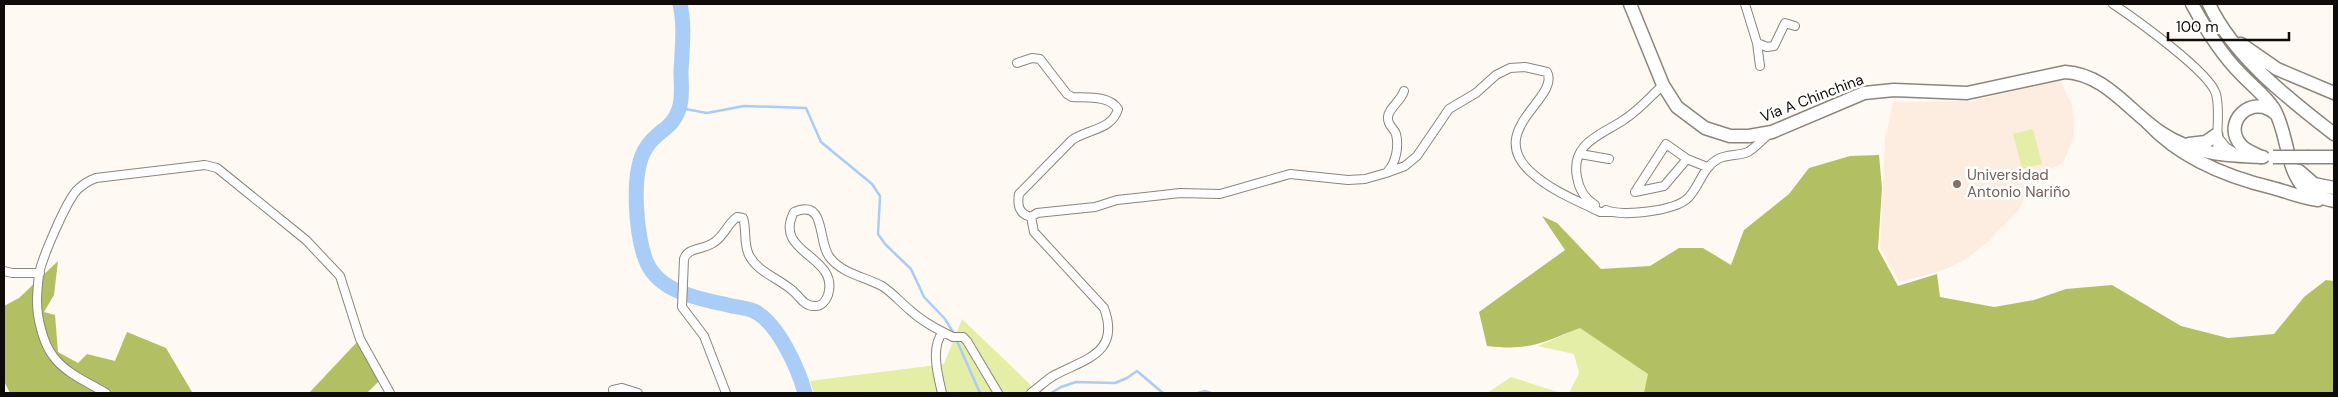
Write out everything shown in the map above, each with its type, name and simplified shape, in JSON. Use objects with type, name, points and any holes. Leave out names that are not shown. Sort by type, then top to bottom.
[{"type":"main road","name":"Vía A Chinchina","points":[[1630,4],[1663,85],[1677,107],[1705,128],[1730,136],[1749,136],[1772,132],[1864,93],[1894,90],[1967,93],[2065,72],[2076,72],[2094,80],[2111,91],[2148,123]]},
{"type":"main road","points":[[2209,4],[2241,54],[2334,134]]},
{"type":"main road","points":[[2195,9],[2229,61],[2268,100],[2279,119],[2295,174],[2306,190],[2315,196],[2334,201]]},
{"type":"main road","points":[[2221,25],[2253,53],[2277,69],[2334,93]]},
{"type":"main road","points":[[2267,157],[2240,144],[2235,131],[2238,117],[2248,108],[2262,106],[2275,113],[2279,119]]},
{"type":"main road","points":[[2148,123],[2161,133],[2182,144],[2218,155],[2334,158]]},
{"type":"main road","points":[[2148,123],[2171,146],[2199,162],[2266,187],[2306,198],[2334,201]]},
{"type":"main road","points":[[2182,144],[2206,142],[2216,135]]},
{"type":"main road","points":[[2292,164],[2314,184],[2334,188]]},
{"type":"street","points":[[1745,4],[1758,43],[1760,66]]},
{"type":"street","points":[[2113,4],[2121,7],[2213,84],[2218,104],[2216,135],[2218,155]]},
{"type":"street","points":[[2188,4],[2195,9]]},
{"type":"street","points":[[1758,43],[1767,47],[1774,46],[1785,23],[1795,26]]},
{"type":"street","points":[[1017,63],[1032,58],[1040,59],[1066,94],[1072,97],[1108,101],[1115,104],[1118,109],[1116,117],[1111,123],[1082,134],[1072,140],[1019,194],[1020,209],[1024,215],[1032,217]]},
{"type":"street","points":[[1032,217],[1037,213],[1095,207],[1117,200],[1180,193],[1220,194],[1290,174],[1348,180],[1365,179],[1386,173],[1406,166],[1417,156],[1448,109],[1476,93],[1496,75],[1510,68],[1525,67],[1539,69],[1547,72],[1550,78],[1550,84],[1537,100],[1516,134],[1514,147],[1518,158],[1532,174],[1545,183],[1600,212],[1655,211],[1680,204],[1688,198],[1707,167],[1719,158],[1748,152],[1772,132]]},
{"type":"street","points":[[1610,212],[1590,202],[1580,189],[1576,173],[1580,154],[1593,138],[1625,119],[1663,85]]},
{"type":"street","points":[[1386,173],[1394,164],[1396,150],[1396,135],[1387,119],[1389,113],[1402,100],[1404,91]]},
{"type":"street","points":[[2216,135],[2226,147],[2245,157]]},
{"type":"street","points":[[1687,160],[1664,186],[1635,192],[1666,144],[1687,160],[1707,167]]},
{"type":"street","points":[[1580,154],[1609,159]]},
{"type":"street","points":[[106,393],[74,374],[53,357],[46,345],[37,302],[40,273],[61,221],[76,192],[85,182],[96,178],[205,165],[217,168],[306,240],[340,276],[360,339],[390,393]]},
{"type":"street","points":[[726,393],[704,336],[682,306],[686,253],[716,242],[732,220],[737,217],[743,218],[746,225],[746,248],[750,257],[762,270],[794,292],[801,300],[808,305],[816,307],[823,304],[827,297],[828,278],[826,271],[798,248],[790,231],[790,220],[794,212],[801,209],[814,212],[819,218],[825,250],[837,265],[880,285],[921,319],[953,337],[959,336],[967,341],[998,393]]},
{"type":"street","points":[[1031,393],[1052,377],[1094,356],[1104,346],[1108,334],[1108,320],[1104,308],[1034,232],[1032,217]]},
{"type":"street","points":[[4,271],[12,273],[40,273]]},
{"type":"street","points":[[942,393],[937,357],[939,337],[943,332]]},
{"type":"street","points":[[613,390],[622,388],[638,393]]},
{"type":"shaded area","name":"Universidad Antonio Nariño","points":[[2060,80],[2072,105],[2074,120],[2073,139],[2063,163],[2035,177],[2019,210],[1989,241],[1965,260],[1941,271],[1899,282],[1880,247],[1885,139],[1893,102],[1972,101]]},
{"type":"green space","points":[[2033,129],[2042,164],[2022,169],[2013,134]]},
{"type":"green space","points":[[1879,155],[1882,188],[1878,249],[1898,286],[1937,274],[1940,297],[1994,307],[2034,300],[2066,289],[2112,285],[2181,326],[2228,338],[2274,334],[2304,297],[2326,280],[2334,281],[2334,393],[1644,393],[1648,374],[1580,328],[1545,342],[1525,346],[1487,346],[1479,312],[1565,250],[1542,216],[1557,223],[1601,269],[1650,266],[1679,248],[1703,248],[1731,265],[1744,230],[1789,194],[1809,168],[1850,156]]},
{"type":"green space","points":[[58,261],[54,295],[44,312],[55,315],[58,352],[78,363],[87,354],[115,361],[127,332],[166,348],[194,393],[10,393],[4,381],[4,306],[19,298]]},
{"type":"green space","points":[[962,319],[1039,393],[814,393],[810,381],[944,364]]},
{"type":"green space","points":[[1580,328],[1649,374],[1644,393],[1569,393],[1579,373],[1574,354],[1538,346]]},
{"type":"green space","points":[[358,341],[380,380],[367,393],[309,393]]},
{"type":"green space","points":[[1511,377],[1561,393],[1487,393]]},
{"type":"waterway","points":[[680,4],[683,29],[680,105],[676,116],[646,148],[638,173],[636,205],[643,252],[653,273],[672,288],[684,294],[749,309],[763,317],[786,347],[805,393]]},
{"type":"waterway","points":[[680,108],[707,113],[744,106],[806,108],[821,142],[872,184],[880,196],[878,234],[885,244],[911,269],[924,297],[945,319],[953,332]]},
{"type":"waterway","points":[[957,341],[980,393]]},
{"type":"waterway","points":[[1051,393],[1076,382],[1115,383],[1137,371],[1163,393]]},
{"type":"waterway","points":[[1198,393],[1205,391],[1211,393]]},
{"type":"place","name":"Universidad Antonio Nariño","points":[[1957,184]]}]
